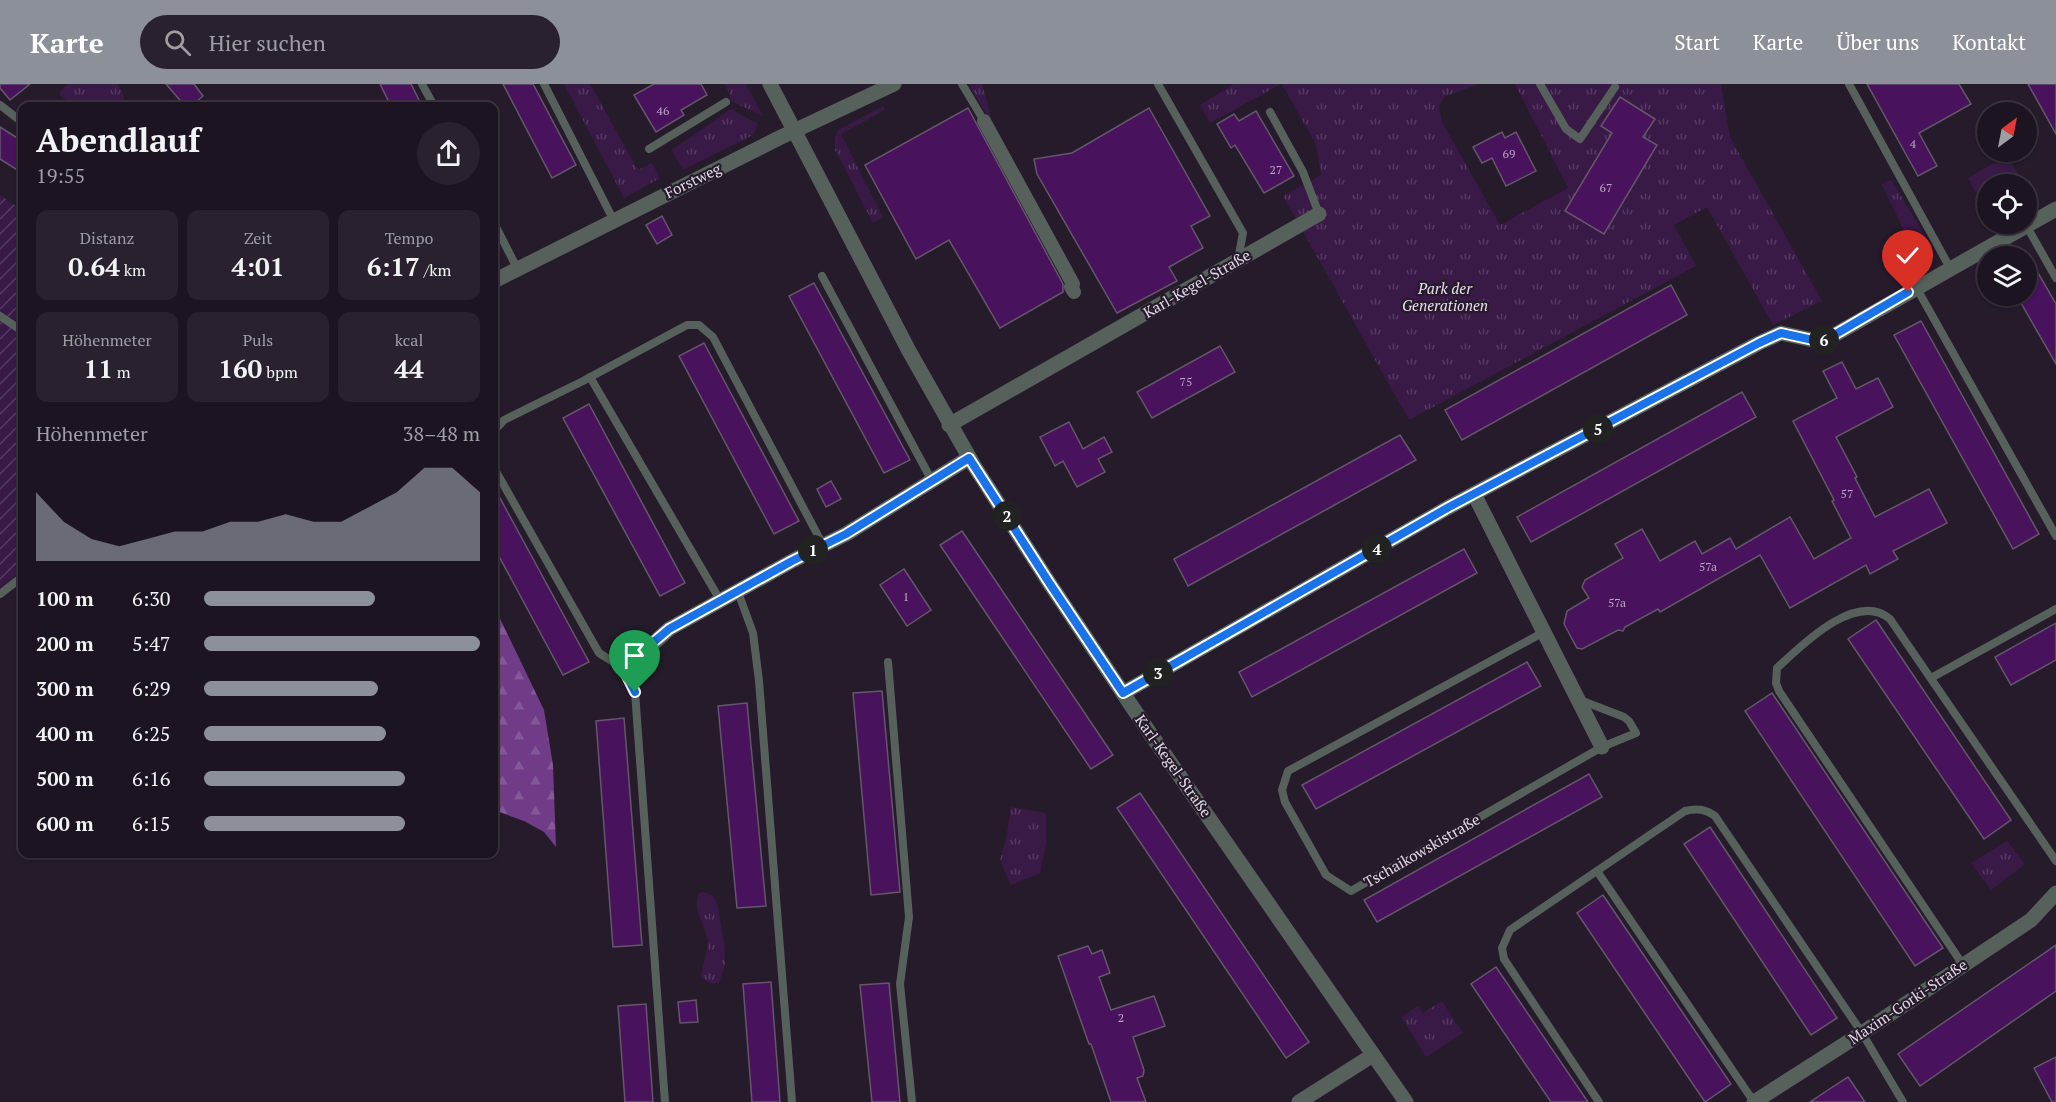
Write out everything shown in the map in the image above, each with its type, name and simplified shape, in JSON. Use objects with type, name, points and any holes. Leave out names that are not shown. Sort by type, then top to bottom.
[{"type":"street","name":"Karl-Kegel-Straße","points":[[770,84],[864,266],[969,458],[1123,693],[1406,1102]]},
{"type":"street","name":"Forstweg","points":[[498,279],[614,219],[894,84]]},
{"type":"street","points":[[984,121],[1073,284],[1071,287],[1074,292]]},
{"type":"street","points":[[2037,219],[2056,209]]},
{"type":"street","name":"Karl-Kegel-Straße","points":[[949,424],[1319,214]]},
{"type":"street","points":[[1123,693],[1474,494],[1759,343],[1781,333],[1822,342],[2010,234]]},
{"type":"street","points":[[623,668],[669,629],[846,534],[969,458]]},
{"type":"street","points":[[1474,494],[1602,747]]},
{"type":"street","name":"Maxim-Gorki-Straße","points":[[1754,1102],[2031,920],[2056,893]]},
{"type":"street","points":[[1299,1102],[1373,1055]]},
{"type":"lane","points":[[422,84],[432,102]]},
{"type":"lane","points":[[544,84],[614,219]]},
{"type":"lane","points":[[962,84],[984,121]]},
{"type":"lane","points":[[1158,84],[1243,232],[1238,261]]},
{"type":"lane","points":[[1540,84],[1566,129],[1580,139],[1615,87]]},
{"type":"lane","points":[[1850,84],[1950,268]]},
{"type":"lane","points":[[649,149],[726,102]]},
{"type":"lane","points":[[0,105],[18,119]]},
{"type":"lane","points":[[1270,112],[1303,172],[1319,214]]},
{"type":"lane","points":[[498,231],[517,268]]},
{"type":"lane","points":[[2031,234],[2056,278]]},
{"type":"lane","points":[[822,276],[932,481]]},
{"type":"lane","points":[[1916,287],[2056,536]]},
{"type":"lane","points":[[0,316],[18,328]]},
{"type":"lane","points":[[498,427],[504,420],[687,325],[699,325],[713,337],[823,545]]},
{"type":"lane","points":[[590,377],[720,600]]},
{"type":"lane","points":[[498,475],[599,652],[623,668],[635,692],[665,1102]]},
{"type":"lane","points":[[0,594],[18,580]]},
{"type":"lane","points":[[738,591],[753,633],[759,681],[792,1102]]},
{"type":"lane","points":[[1930,678],[2056,609]]},
{"type":"lane","points":[[1963,965],[1779,691],[1777,668],[1814,634],[1841,618],[1860,611],[1882,612],[1890,619],[2056,861]]},
{"type":"lane","name":"Tschaikowskistraße","points":[[1544,632],[1288,771],[1282,790],[1285,802],[1326,875],[1351,891],[1602,747]]},
{"type":"lane","points":[[888,662],[909,916],[900,984],[912,1102]]},
{"type":"lane","points":[[1576,698],[1624,717],[1636,733],[1602,747]]},
{"type":"lane","points":[[1599,1102],[1504,959],[1502,948],[1510,930],[1685,811],[1696,809],[1707,810],[1715,816],[1862,1033],[1904,1102]]},
{"type":"lane","points":[[1598,871],[1754,1102]]},
{"type":"green space","points":[[68,84],[118,84],[124,97],[122,102],[70,102],[60,95]]},
{"type":"green space","points":[[564,84],[590,84],[638,170],[652,163],[660,178],[624,198]]},
{"type":"green space","points":[[725,84],[746,84],[763,116],[729,100],[730,93]]},
{"type":"green space","points":[[968,84],[982,84],[991,116],[989,118]]},
{"type":"green space","points":[[1234,84],[1281,84],[1210,123],[1200,105]]},
{"type":"green space","name":"Park der Generationen","points":[[1282,84],[1479,84],[1444,97],[1439,106],[1442,122],[1500,225],[1568,188],[1515,84],[1721,84],[1730,137],[1822,301],[1773,325],[1707,207],[1674,225],[1696,266],[1409,420],[1283,196],[1321,175],[1316,145]]},
{"type":"green space","points":[[883,106],[885,110],[841,134],[883,217],[873,223],[835,150],[835,137],[838,130]]},
{"type":"green space","points":[[731,109],[758,124],[753,135],[683,170],[672,150]]},
{"type":"green space","points":[[1996,162],[2010,162],[2018,174],[1977,174],[1977,194],[1968,178]]},
{"type":"green space","points":[[1887,181],[1892,181],[1931,246],[1916,254],[1882,185]]},
{"type":"green space","points":[[0,195],[18,207],[18,574],[0,588]]},
{"type":"green space","points":[[498,614],[544,710],[553,765],[556,847],[544,832],[524,821],[498,811]]},
{"type":"green space","points":[[1011,807],[1046,813],[1046,843],[1040,873],[1011,885],[1000,860]]},
{"type":"green space","points":[[2007,841],[2025,864],[1991,890],[1971,863]]},
{"type":"green space","points":[[703,892],[713,896],[717,902],[724,942],[725,965],[719,983],[710,984],[701,977],[708,943],[697,905],[699,893]]},
{"type":"green space","points":[[1442,1001],[1463,1033],[1426,1057],[1401,1017],[1418,1006],[1423,1013]]},
{"type":"building","points":[[0,84],[30,84],[10,100],[0,88]]},
{"type":"building","points":[[166,84],[194,84],[203,96],[196,102],[182,102]]},
{"type":"building","points":[[380,84],[411,84],[420,102],[389,102]]},
{"type":"building","points":[[503,84],[533,84],[576,165],[552,178]]},
{"type":"building","points":[[654,84],[701,84],[707,95],[681,110],[684,115],[656,132],[634,95]]},
{"type":"building","points":[[1867,84],[1959,84],[1971,104],[1919,133],[1937,166],[1918,176]]},
{"type":"building","points":[[2028,84],[2056,84],[2056,134]]},
{"type":"building","points":[[1620,97],[1655,119],[1643,137],[1657,145],[1604,234],[1565,211],[1612,133],[1601,126]]},
{"type":"building","points":[[968,108],[1063,284],[1063,292],[1000,328],[949,240],[916,259],[865,165]]},
{"type":"building","points":[[1149,108],[1210,216],[1191,226],[1203,248],[1169,267],[1177,281],[1117,313],[1037,174],[1034,159],[1072,153]]},
{"type":"building","points":[[1256,111],[1294,176],[1264,193],[1235,145],[1231,148],[1217,124],[1234,114],[1239,121]]},
{"type":"building","points":[[0,127],[18,138],[18,170],[0,159]]},
{"type":"building","points":[[1502,132],[1505,138],[1516,132],[1536,171],[1506,186],[1492,158],[1482,163],[1473,147]]},
{"type":"building","points":[[662,216],[672,235],[657,244],[646,225]]},
{"type":"building","points":[[2037,271],[2056,304],[2056,364],[2023,306],[2037,306]]},
{"type":"building","points":[[814,283],[910,460],[884,473],[789,296]]},
{"type":"building","points":[[1671,285],[1687,315],[1462,440],[1445,410]]},
{"type":"building","points":[[1921,321],[2039,534],[2013,549],[1894,335]]},
{"type":"building","points":[[704,343],[799,521],[774,534],[679,356]]},
{"type":"building","points":[[1220,346],[1235,372],[1152,418],[1137,392]]},
{"type":"building","points":[[1842,362],[1856,389],[1878,378],[1893,407],[1836,437],[1875,517],[1929,489],[1947,523],[1893,551],[1898,559],[1870,574],[1866,565],[1790,608],[1760,555],[1660,612],[1658,609],[1625,627],[1623,631],[1618,630],[1582,649],[1577,648],[1564,624],[1567,611],[1589,598],[1582,587],[1585,580],[1623,558],[1615,544],[1642,529],[1660,561],[1695,541],[1702,554],[1730,538],[1736,549],[1790,517],[1814,559],[1851,538],[1793,421],[1837,398],[1823,371]]},
{"type":"building","points":[[1742,392],[1756,417],[1531,542],[1517,517]]},
{"type":"building","points":[[589,404],[685,583],[660,596],[563,418]]},
{"type":"building","points":[[1069,422],[1083,449],[1104,437],[1112,452],[1098,459],[1105,472],[1077,487],[1063,461],[1055,466],[1040,437]]},
{"type":"building","points":[[1400,435],[1416,460],[1188,586],[1174,559]]},
{"type":"building","points":[[831,481],[841,499],[826,507],[817,489]]},
{"type":"building","points":[[498,494],[589,662],[563,675],[498,554]]},
{"type":"building","points":[[962,531],[1113,755],[1091,769],[940,545]]},
{"type":"building","points":[[1464,549],[1477,573],[1252,697],[1239,672]]},
{"type":"building","points":[[904,569],[931,610],[907,626],[880,585]]},
{"type":"building","points":[[1876,620],[2011,820],[1984,839],[1848,639]]},
{"type":"building","points":[[2056,623],[2056,660],[2011,685],[1995,657]]},
{"type":"building","points":[[1527,662],[1541,686],[1316,809],[1302,785]]},
{"type":"building","points":[[882,691],[900,892],[871,895],[853,693]]},
{"type":"building","points":[[1772,693],[1943,948],[1915,966],[1745,711]]},
{"type":"building","points":[[747,703],[766,906],[737,908],[718,706]]},
{"type":"building","points":[[624,718],[642,945],[613,947],[596,721]]},
{"type":"building","points":[[1589,774],[1602,797],[1377,922],[1364,900]]},
{"type":"building","points":[[1140,793],[1309,1042],[1286,1058],[1117,808]]},
{"type":"building","points":[[1710,827],[1837,1018],[1811,1035],[1684,844]]},
{"type":"building","points":[[1603,895],[1731,1084],[1705,1102],[1577,913]]},
{"type":"building","points":[[2056,945],[2056,991],[1920,1086],[1898,1054]]},
{"type":"building","points":[[1088,946],[1092,954],[1102,950],[1110,973],[1099,977],[1111,1010],[1154,996],[1165,1026],[1133,1037],[1144,1070],[1143,1076],[1137,1078],[1146,1102],[1111,1102],[1091,1044],[1089,1044],[1058,956]]},
{"type":"building","points":[[1496,967],[1588,1102],[1551,1102],[1471,984]]},
{"type":"building","points":[[771,982],[780,1102],[752,1102],[743,984]]},
{"type":"building","points":[[889,983],[900,1102],[872,1102],[860,985]]},
{"type":"building","points":[[696,1000],[698,1022],[680,1023],[678,1002]]},
{"type":"building","points":[[646,1004],[653,1102],[625,1102],[618,1006]]},
{"type":"building","points":[[2056,1057],[2056,1102],[2052,1102],[2034,1068]]},
{"type":"building","points":[[1848,1077],[1865,1102],[1810,1102],[1828,1090]]},
{"type":"route","points":[[635,692],[623,668],[669,629],[846,534],[969,458],[1123,693],[1449,507],[1759,343],[1781,333],[1822,342],[1908,292]]}]
